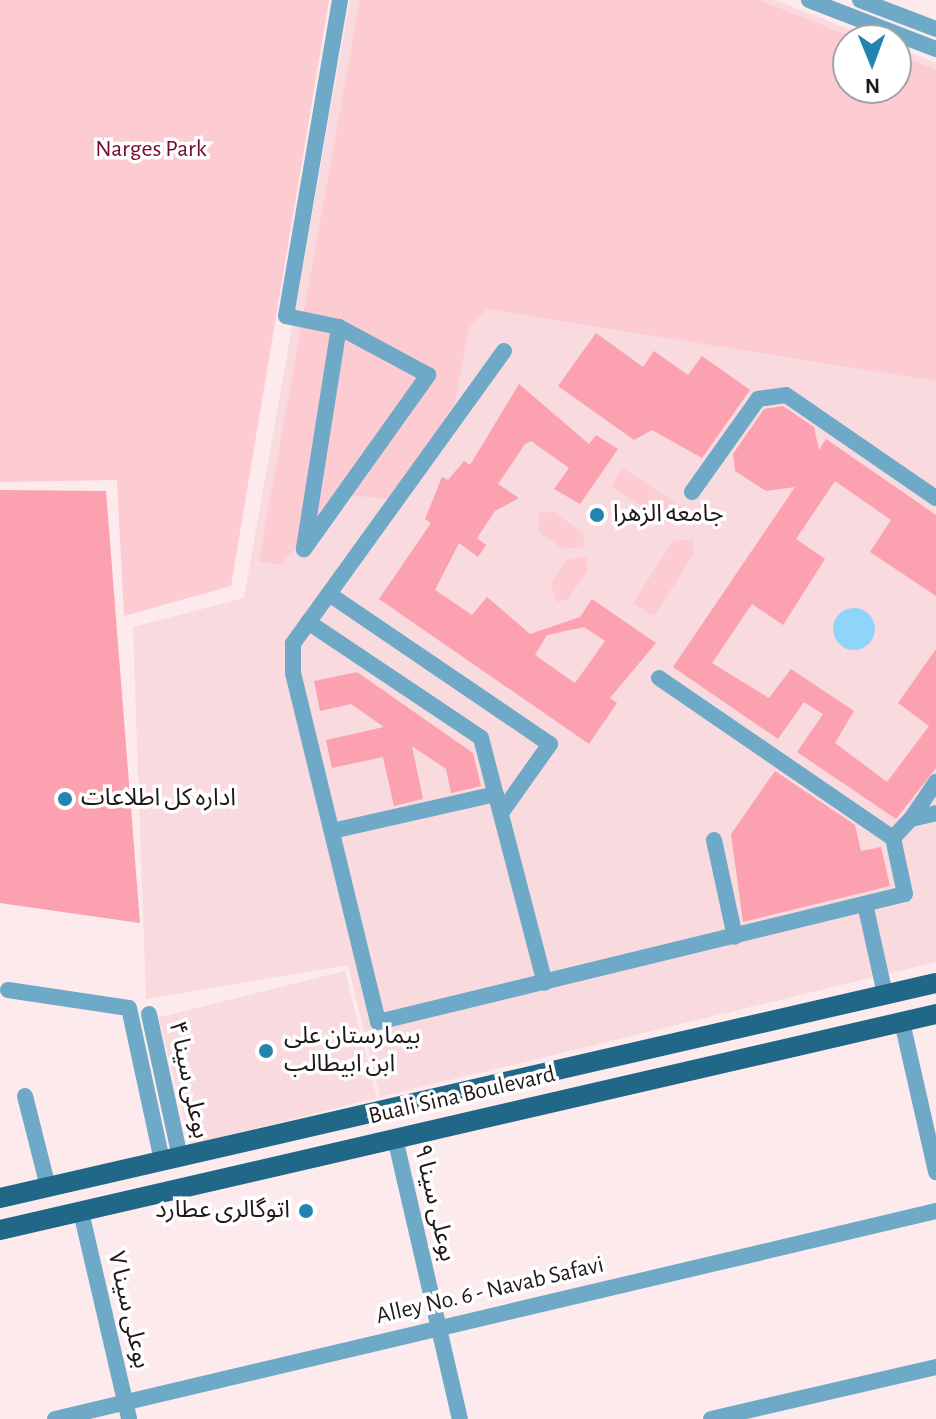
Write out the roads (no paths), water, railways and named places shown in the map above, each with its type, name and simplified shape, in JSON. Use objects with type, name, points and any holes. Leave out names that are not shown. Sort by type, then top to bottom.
[{"type":"main road","name":"Buali Sina Boulevard","points":[[0,1198],[170,1154],[936,983]]},
{"type":"main road","name":"Buali Sina Boulevard","points":[[0,1230],[936,1014]]},
{"type":"main road","points":[[170,1154],[178,1189]]},
{"type":"street","points":[[339,327],[304,549],[428,375],[339,327],[286,316],[340,0]]},
{"type":"street","points":[[809,0],[936,49]]},
{"type":"street","points":[[860,0],[900,7],[936,29]]},
{"type":"street","points":[[504,351],[293,644],[293,673],[378,1022],[905,894],[893,838],[659,678]]},
{"type":"street","points":[[692,492],[758,399],[786,395],[936,498]]},
{"type":"street","points":[[329,594],[550,744],[501,813]]},
{"type":"street","points":[[308,622],[481,738],[545,983]]},
{"type":"street","points":[[893,838],[911,819],[936,782]]},
{"type":"street","points":[[332,831],[496,794]]},
{"type":"street","points":[[911,819],[936,813]]},
{"type":"street","points":[[714,840],[735,937]]},
{"type":"street","points":[[865,904],[885,994]]},
{"type":"street","name":"بوعلی سینا ۴","points":[[8,990],[129,1008],[145,1081],[170,1154]]},
{"type":"street","name":"بوعلی سینا ۴","points":[[149,1014],[162,1078],[170,1154]]},
{"type":"street","points":[[902,1022],[936,1172]]},
{"type":"street","points":[[145,1081],[162,1078]]},
{"type":"street","points":[[25,1096],[48,1187]]},
{"type":"street","name":"بوعلی سینا ۹","points":[[395,1138],[460,1419]]},
{"type":"street","name":"Alley No. 6 - Navab Safavi","points":[[55,1419],[127,1411],[439,1328],[936,1211]]},
{"type":"street","name":"بوعلی سینا ۷","points":[[81,1212],[127,1411]]},
{"type":"street","points":[[711,1419],[936,1367]]},
{"type":"water","points":[[854,608],[869,614],[875,629],[869,644],[854,650],[839,644],[833,629],[839,614]]},
{"type":"place","name":"جامعه الزهرا","points":[[597,515]]},
{"type":"place","name":"اداره کل اطلاعات","points":[[65,799]]},
{"type":"place","name":"بیمارستان علی ابن ابیطالب","points":[[266,1051]]},
{"type":"place","name":"اتوگالری عطارد","points":[[306,1211]]},
{"type":"park label","name":"Narges Park","points":[[151,150]]}]
